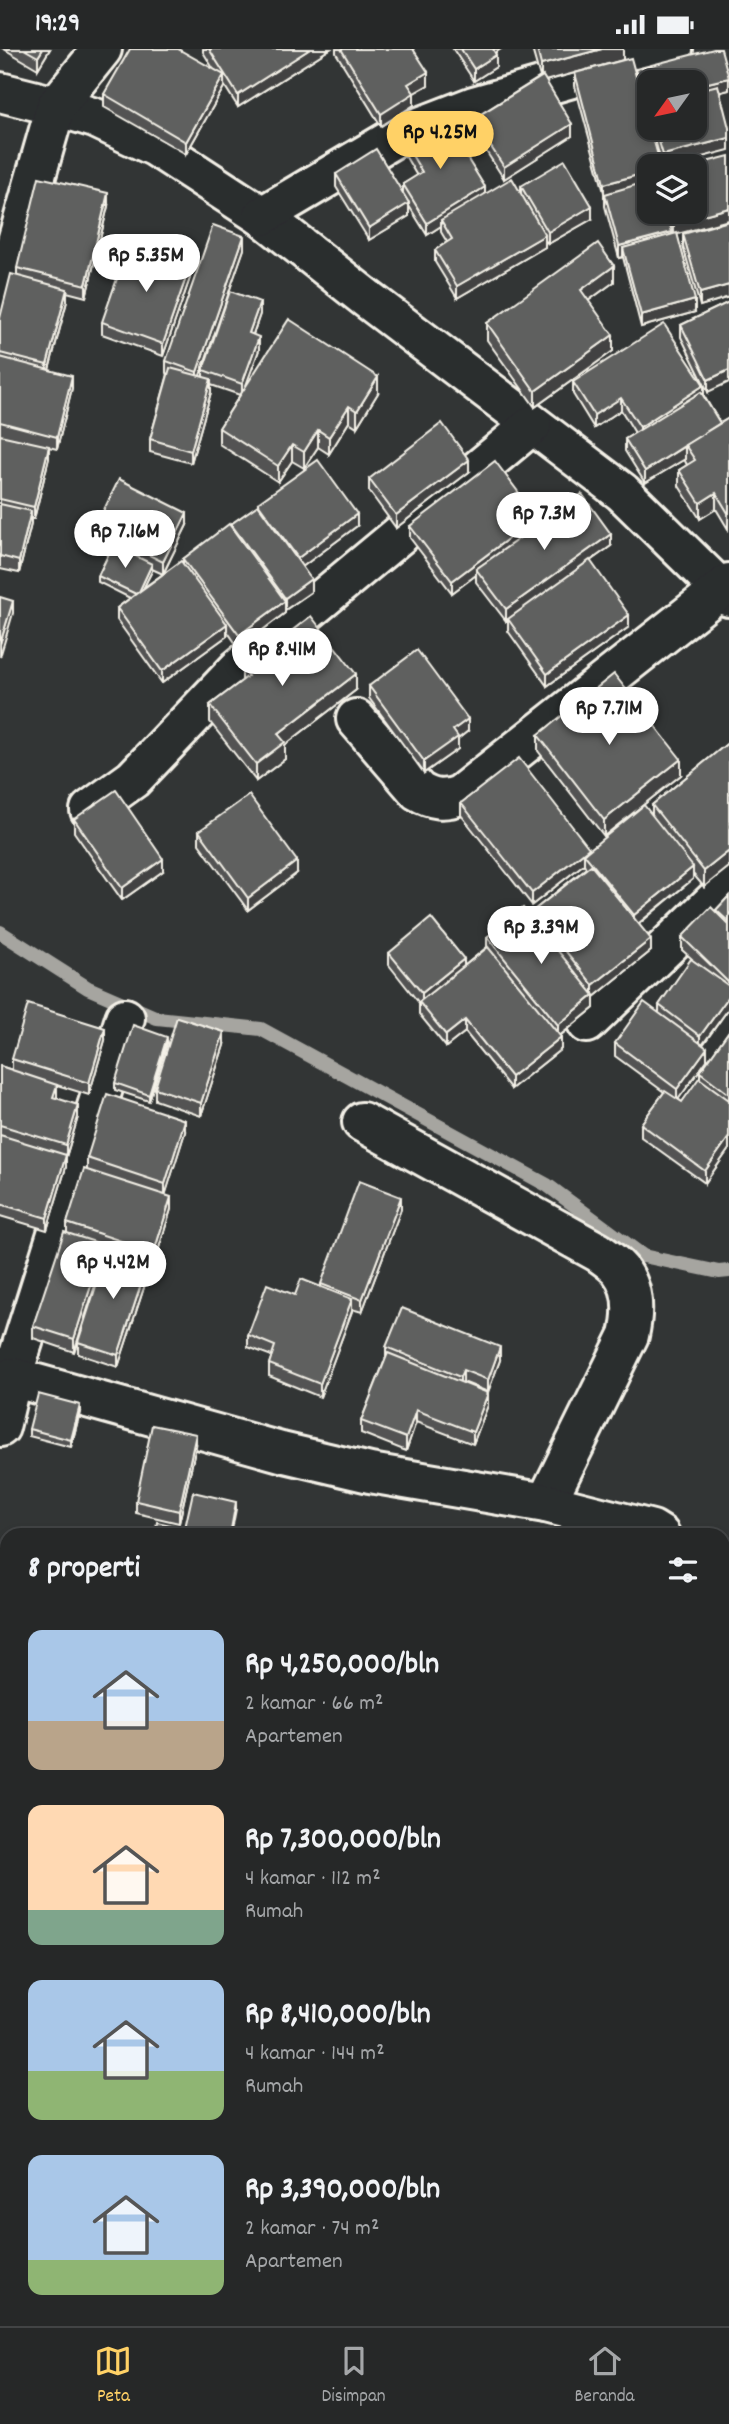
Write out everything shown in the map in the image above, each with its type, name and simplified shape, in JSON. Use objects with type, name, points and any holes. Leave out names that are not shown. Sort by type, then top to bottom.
[{"type":"street","points":[[0,301],[56,106],[102,49]]},
{"type":"street","points":[[262,216],[399,135],[474,106],[673,49]]},
{"type":"street","points":[[0,92],[95,118],[156,147],[262,216],[622,492],[727,589],[460,795],[447,800],[427,796],[418,791],[356,719]]},
{"type":"street","points":[[90,810],[133,779],[238,669],[532,425]]},
{"type":"street","points":[[587,1023],[729,887]]},
{"type":"street","points":[[0,1427],[12,1377],[125,1018]]},
{"type":"street","points":[[362,1122],[598,1252],[620,1270],[631,1290],[634,1313],[629,1335],[546,1503]]},
{"type":"street","points":[[12,1377],[281,1452],[370,1473],[546,1503],[644,1528]]},
{"type":"building","points":[[24,49],[43,49],[38,57]]},
{"type":"building","points":[[130,49],[178,49],[224,75],[186,142],[104,94]]},
{"type":"building","points":[[209,49],[310,49],[238,95]]},
{"type":"building","points":[[341,49],[413,49],[428,72],[408,84],[414,93],[381,114]]},
{"type":"building","points":[[461,49],[493,49],[496,55],[474,69]]},
{"type":"building","points":[[537,49],[602,49],[541,65]]},
{"type":"building","points":[[721,49],[729,78],[707,83],[707,70],[637,70],[637,72],[636,69]]},
{"type":"building","points":[[631,58],[637,80],[637,140],[653,140],[658,154],[637,154],[637,175],[604,184],[575,73]]},
{"type":"building","points":[[543,76],[572,124],[504,167],[473,119]]},
{"type":"building","points":[[718,85],[729,138],[663,154],[659,140],[707,140],[707,88]]},
{"type":"building","points":[[441,116],[485,187],[427,223],[403,184],[422,172],[403,140]]},
{"type":"building","points":[[376,149],[409,203],[369,228],[336,174]]},
{"type":"building","points":[[729,156],[729,208],[707,214],[707,162]]},
{"type":"building","points":[[565,160],[592,206],[548,232],[521,186]]},
{"type":"building","points":[[39,177],[108,193],[86,285],[17,268]]},
{"type":"building","points":[[512,178],[545,235],[457,286],[435,250],[452,239],[441,220]]},
{"type":"building","points":[[637,185],[637,224],[670,224],[672,232],[619,246],[605,194]]},
{"type":"building","points":[[729,221],[729,285],[700,293],[683,234]]},
{"type":"building","points":[[213,225],[244,236],[197,372],[166,361]]},
{"type":"building","points":[[677,233],[695,300],[641,315],[623,248]]},
{"type":"building","points":[[598,243],[614,266],[581,290],[613,335],[535,391],[487,323]]},
{"type":"building","points":[[129,244],[190,266],[163,344],[102,322]]},
{"type":"building","points":[[11,274],[67,289],[47,365],[0,353],[0,318]]},
{"type":"building","points":[[230,291],[260,302],[249,333],[259,337],[242,384],[203,370]]},
{"type":"building","points":[[729,302],[729,370],[708,380],[681,325]]},
{"type":"building","points":[[289,319],[378,377],[357,411],[349,406],[329,437],[318,430],[304,452],[292,445],[278,466],[219,428]]},
{"type":"building","points":[[664,324],[704,385],[640,427],[621,398],[594,415],[573,382]]},
{"type":"building","points":[[0,357],[72,376],[57,437],[0,422]]},
{"type":"building","points":[[170,368],[211,379],[191,451],[150,439]]},
{"type":"building","points":[[701,392],[720,423],[645,471],[625,439]]},
{"type":"building","points":[[729,418],[728,513],[716,493],[700,503],[679,470],[695,460],[685,445]]},
{"type":"building","points":[[442,423],[469,460],[396,515],[369,479]]},
{"type":"building","points":[[0,435],[49,446],[34,507],[0,499]]},
{"type":"building","points":[[318,460],[357,514],[298,558],[258,503]]},
{"type":"building","points":[[495,461],[537,517],[452,581],[410,526]]},
{"type":"building","points":[[119,479],[187,513],[163,562],[95,528]]},
{"type":"building","points":[[582,494],[611,534],[506,609],[476,569]]},
{"type":"building","points":[[0,504],[31,511],[19,561],[0,556]]},
{"type":"building","points":[[258,505],[311,579],[285,598],[231,524]]},
{"type":"building","points":[[229,524],[285,601],[239,635],[183,559]]},
{"type":"building","points":[[113,545],[152,564],[136,594],[98,576]]},
{"type":"building","points":[[590,560],[629,615],[547,674],[508,619]]},
{"type":"building","points":[[181,561],[227,624],[162,671],[117,608]]},
{"type":"building","points":[[0,597],[13,601],[0,644]]},
{"type":"building","points":[[311,616],[356,674],[278,734],[285,742],[256,764],[210,705],[248,676],[242,669]]},
{"type":"building","points":[[417,650],[468,719],[453,730],[458,737],[424,761],[369,686]]},
{"type":"building","points":[[614,674],[681,759],[604,820],[538,735]]},
{"type":"building","points":[[729,742],[729,851],[704,871],[652,805]]},
{"type":"building","points":[[519,758],[589,848],[532,893],[461,803]]},
{"type":"building","points":[[116,790],[163,859],[122,888],[74,819]]},
{"type":"building","points":[[249,795],[297,861],[248,898],[199,831]]},
{"type":"building","points":[[644,805],[693,867],[634,915],[584,854]]},
{"type":"building","points":[[591,865],[651,939],[593,985],[533,911]]},
{"type":"building","points":[[729,896],[729,922],[716,910]]},
{"type":"building","points":[[711,907],[729,925],[729,983],[682,937]]},
{"type":"building","points":[[523,908],[594,995],[558,1025],[487,937]]},
{"type":"building","points":[[431,918],[464,959],[422,993],[389,953]]},
{"type":"building","points":[[488,947],[561,1037],[511,1077],[465,1020],[446,1035],[419,1002]]},
{"type":"building","points":[[691,959],[729,986],[729,996],[700,1036],[659,1005]]},
{"type":"building","points":[[644,1002],[707,1048],[677,1089],[615,1043]]},
{"type":"building","points":[[28,1004],[105,1028],[89,1083],[12,1059]]},
{"type":"building","points":[[177,1017],[224,1032],[201,1103],[155,1088]]},
{"type":"building","points":[[133,1025],[167,1037],[149,1095],[115,1083]]},
{"type":"building","points":[[729,1031],[729,1094],[700,1072]]},
{"type":"building","points":[[0,1066],[57,1085],[53,1097],[78,1105],[66,1145],[0,1125]]},
{"type":"building","points":[[699,1078],[729,1100],[729,1137],[705,1171],[641,1124],[665,1091],[682,1102]]},
{"type":"building","points":[[107,1094],[185,1120],[165,1184],[87,1158]]},
{"type":"building","points":[[0,1135],[66,1155],[47,1218],[0,1204]]},
{"type":"building","points":[[84,1169],[171,1197],[154,1252],[67,1223]]},
{"type":"building","points":[[359,1181],[401,1197],[362,1300],[321,1284]]},
{"type":"building","points":[[64,1232],[104,1245],[74,1339],[33,1326]]},
{"type":"building","points":[[109,1246],[149,1260],[118,1355],[78,1342]]},
{"type":"building","points":[[301,1279],[352,1299],[320,1384],[269,1364],[275,1346],[248,1335],[267,1284],[295,1295]]},
{"type":"building","points":[[402,1308],[500,1347],[488,1380],[463,1370],[460,1377],[386,1347]]},
{"type":"building","points":[[388,1353],[488,1393],[473,1432],[416,1410],[406,1438],[361,1421]]},
{"type":"building","points":[[38,1394],[80,1405],[71,1440],[29,1429]]},
{"type":"building","points":[[152,1425],[196,1434],[179,1511],[136,1501]]},
{"type":"building","points":[[193,1492],[236,1502],[231,1528],[185,1528]]},
{"type":"building","points":[[157,1522],[184,1528],[156,1528]]},
{"type":"waterway","points":[[0,932],[88,988],[157,1018],[261,1029],[547,1185],[643,1256],[719,1272],[729,1271]]}]
